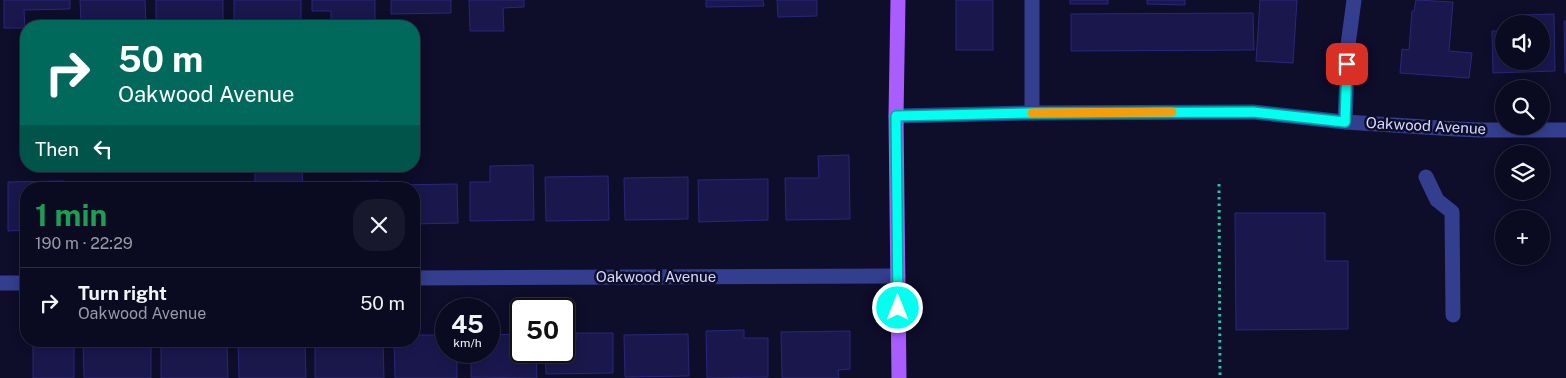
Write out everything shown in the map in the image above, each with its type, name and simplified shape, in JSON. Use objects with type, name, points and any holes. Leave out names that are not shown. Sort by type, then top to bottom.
[{"type":"main road","points":[[898,0],[896,116],[899,378]]},
{"type":"street","points":[[1032,0],[1032,113]]},
{"type":"street","points":[[1345,122],[1348,45],[1354,0]]},
{"type":"street","name":"Oakwood Avenue","points":[[896,116],[1253,112],[1345,122],[1480,130],[1566,130]]},
{"type":"street","points":[[1426,177],[1437,200],[1452,212],[1453,315]]},
{"type":"street","name":"Oakwood Avenue","points":[[420,278],[898,276]]},
{"type":"street","points":[[0,283],[20,282]]},
{"type":"path","points":[[1219,184],[1220,378]]},
{"type":"building","points":[[4,0],[70,0],[70,9],[24,10],[25,20],[20,20],[20,28],[4,28]]},
{"type":"building","points":[[80,0],[145,0],[146,20],[81,20]]},
{"type":"building","points":[[156,0],[223,0],[223,20],[156,20]]},
{"type":"building","points":[[234,0],[301,0],[301,20],[234,20]]},
{"type":"building","points":[[312,0],[375,0],[375,20],[331,20],[331,11],[312,11]]},
{"type":"building","points":[[391,0],[451,0],[451,13],[391,14]]},
{"type":"building","points":[[469,0],[524,0],[524,7],[503,8],[504,31],[470,31]]},
{"type":"building","points":[[706,0],[763,0],[764,6],[706,7]]},
{"type":"building","points":[[777,0],[817,0],[817,16],[778,17]]},
{"type":"building","points":[[956,0],[993,0],[993,50],[956,50]]},
{"type":"building","points":[[1070,0],[1108,0],[1108,4],[1070,4]]},
{"type":"building","points":[[1147,0],[1185,0],[1185,5],[1147,4]]},
{"type":"building","points":[[1260,0],[1297,0],[1293,63],[1256,61]]},
{"type":"building","points":[[1416,0],[1453,2],[1449,51],[1472,53],[1469,78],[1400,73],[1402,49],[1409,50],[1412,11],[1414,11]]},
{"type":"building","points":[[1253,13],[1254,50],[1071,51],[1071,14]]},
{"type":"building","points":[[1554,14],[1555,71],[1493,73],[1492,31],[1495,31],[1495,70],[1550,70],[1550,15],[1521,15]]},
{"type":"building","points":[[1564,21],[1566,21],[1566,73],[1565,73]]},
{"type":"building","points":[[849,155],[850,219],[786,220],[785,178],[819,178],[818,156]]},
{"type":"building","points":[[533,165],[534,220],[470,221],[470,182],[490,182],[490,166]]},
{"type":"building","points":[[255,172],[302,172],[303,182],[255,182]]},
{"type":"building","points":[[608,176],[609,220],[546,221],[545,177]]},
{"type":"building","points":[[688,177],[688,219],[625,220],[624,178]]},
{"type":"building","points":[[768,179],[768,220],[699,222],[698,180]]},
{"type":"building","points":[[64,181],[20,182],[20,230],[8,231],[8,182]]},
{"type":"building","points":[[379,181],[379,182],[311,182]]},
{"type":"building","points":[[457,184],[458,223],[420,224],[420,185]]},
{"type":"building","points":[[1235,213],[1325,213],[1325,261],[1348,261],[1348,329],[1236,330]]},
{"type":"building","points":[[744,330],[744,338],[768,338],[768,377],[707,378],[706,331]]},
{"type":"building","points":[[850,331],[850,369],[838,370],[839,378],[782,378],[781,332]]},
{"type":"building","points":[[576,333],[613,333],[613,373],[546,374],[546,363],[575,363]]},
{"type":"building","points":[[510,334],[510,363],[536,363],[537,378],[471,377],[471,363],[500,363],[500,335]]},
{"type":"building","points":[[688,334],[689,376],[625,377],[624,335]]},
{"type":"building","points":[[420,335],[435,335],[435,363],[457,363],[457,378],[395,378],[394,347],[420,347]]},
{"type":"building","points":[[33,347],[74,347],[74,378],[33,378]]},
{"type":"building","points":[[83,347],[151,347],[151,378],[84,378]]},
{"type":"building","points":[[161,347],[227,347],[228,378],[161,378]]},
{"type":"building","points":[[238,347],[305,347],[306,378],[239,378]]},
{"type":"building","points":[[315,347],[383,347],[384,378],[315,378]]},
{"type":"slow traffic","points":[[1032,113],[1172,112]]},
{"type":"route","points":[[898,308],[896,116],[1253,112],[1345,122],[1347,64]]}]
